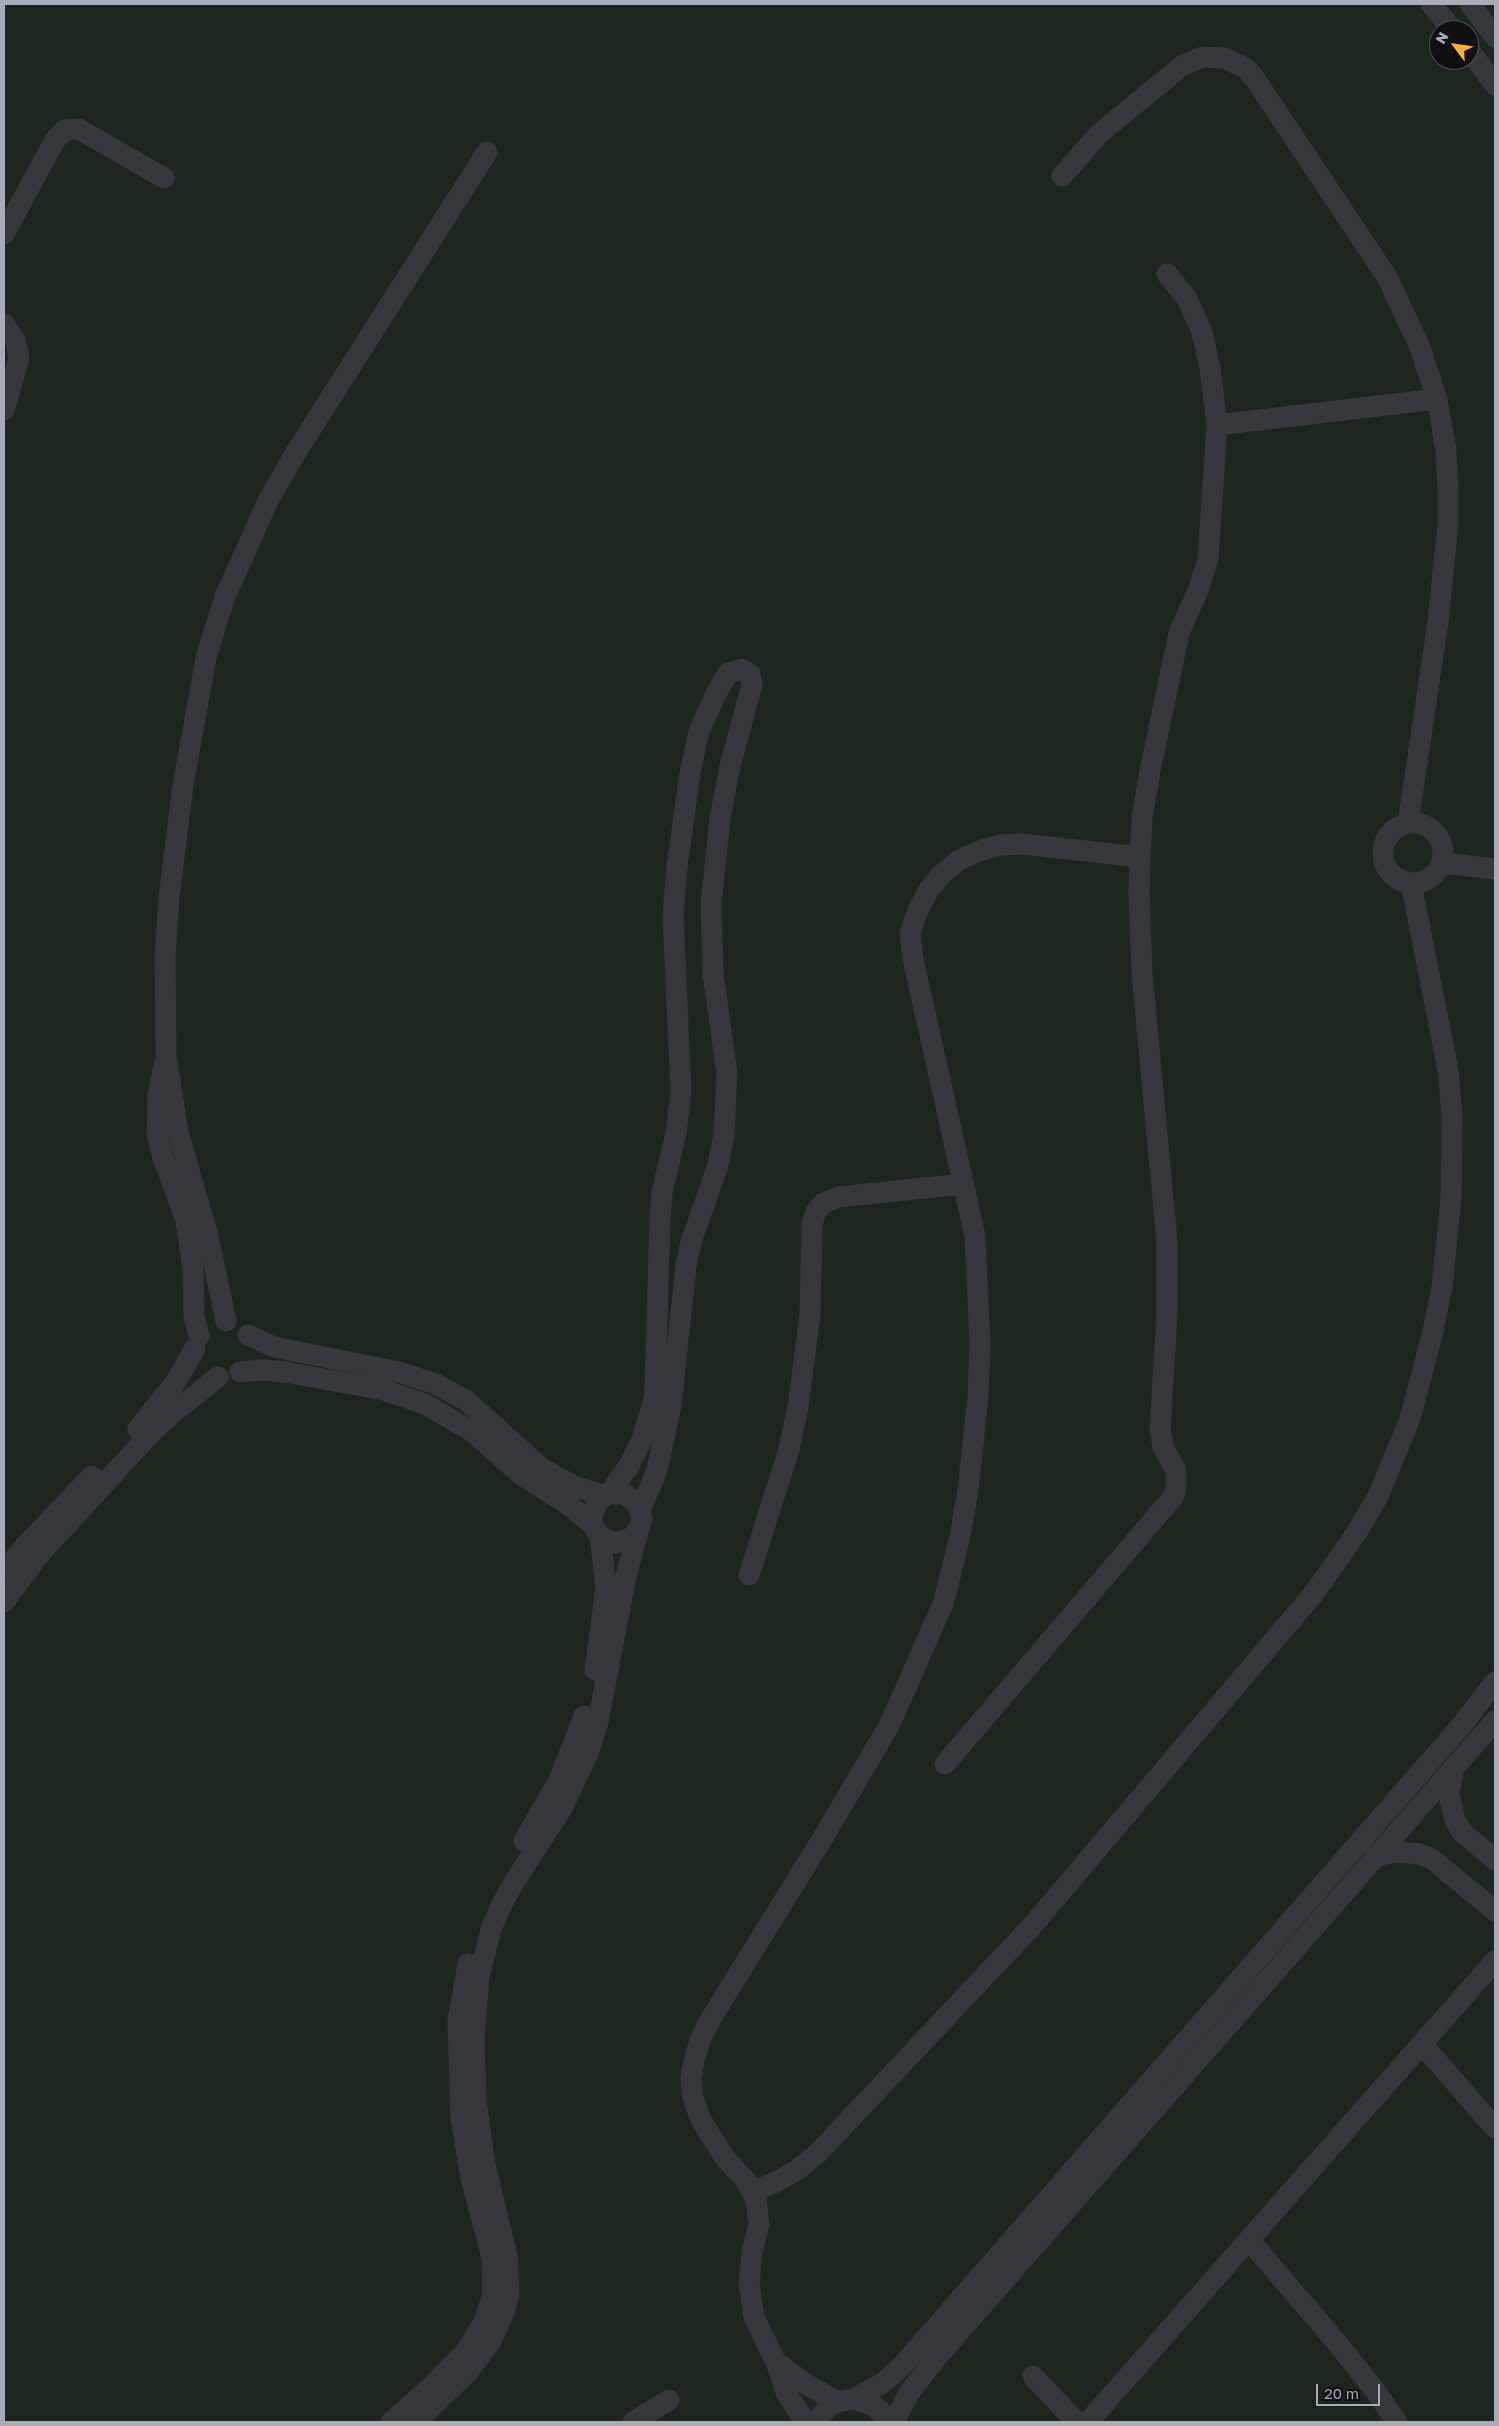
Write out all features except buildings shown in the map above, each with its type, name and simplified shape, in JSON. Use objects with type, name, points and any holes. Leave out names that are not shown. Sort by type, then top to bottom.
[{"type":"street","points":[[1431,4],[1445,20]]},
{"type":"street","points":[[1470,4],[1495,37]]},
{"type":"street","points":[[1062,176],[1100,133],[1183,65],[1203,57],[1225,58],[1236,62],[1253,76],[1387,277],[1419,345],[1437,399],[1446,452],[1448,524],[1438,622],[1408,823]]},
{"type":"street","points":[[1479,63],[1495,85]]},
{"type":"street","points":[[4,234],[55,140],[65,130],[79,129],[164,178]]},
{"type":"street","points":[[248,1336],[252,1351],[250,1359],[240,1372],[233,1376],[218,1377],[204,1370],[199,1364],[194,1316],[191,1245],[177,1167],[178,1132],[166,1055],[165,956],[175,841],[194,719],[206,658],[224,599],[263,510],[293,456],[487,152]]},
{"type":"street","points":[[945,1764],[1173,1497],[1176,1489],[1176,1471],[1163,1447],[1160,1428],[1167,1315],[1167,1242],[1141,954],[1140,856],[1142,818],[1150,772],[1179,633],[1199,588],[1208,559],[1217,425],[1210,368],[1202,332],[1186,297],[1167,274]]},
{"type":"street","points":[[4,324],[12,334],[18,350],[17,368],[4,410]]},
{"type":"street","points":[[1217,425],[1437,399]]},
{"type":"street","points":[[240,1372],[262,1370],[285,1372],[384,1390],[425,1404],[473,1432],[520,1474],[570,1506],[596,1530],[615,1543],[632,1538],[657,1470],[671,1406],[686,1266],[699,1218],[718,1165],[724,1134],[727,1074],[713,973],[711,904],[720,818],[732,757],[752,684],[750,674],[742,669],[732,670],[728,673],[710,704],[700,731],[690,773],[677,868],[673,915],[681,1092],[676,1133],[666,1174],[661,1209],[655,1388],[653,1404],[642,1439],[630,1464],[607,1495],[594,1508],[596,1530],[606,1571],[605,1606],[594,1676],[579,1734],[560,1780],[496,1889],[483,1917],[474,1942],[461,1994],[458,2048],[461,2118],[471,2178],[492,2258],[494,2279],[490,2308],[484,2322],[466,2351],[430,2388],[391,2422]]},
{"type":"street","points":[[1408,823],[1418,823],[1435,832],[1443,846],[1442,863],[1433,876],[1427,880],[1411,883],[1402,881],[1394,876],[1384,860],[1386,841],[1391,832],[1408,823]]},
{"type":"street","points":[[805,2422],[786,2392],[776,2362],[761,2334],[750,2298],[750,2267],[759,2224],[758,2210],[752,2192],[714,2142],[701,2120],[693,2098],[691,2079],[700,2040],[710,2020],[824,1836],[890,1724],[944,1602],[960,1536],[968,1490],[978,1396],[980,1343],[975,1236],[912,950],[910,933],[925,897],[942,874],[959,860],[979,851],[1000,845],[1022,844],[1140,856]]},
{"type":"street","points":[[1442,863],[1495,869]]},
{"type":"street","points":[[752,2192],[783,2178],[817,2154],[1032,1926],[1315,1592],[1357,1532],[1378,1496],[1410,1419],[1433,1331],[1443,1278],[1451,1199],[1452,1114],[1448,1070],[1411,883]]},
{"type":"street","points":[[177,1167],[208,1236],[226,1321]]},
{"type":"street","points":[[749,1575],[782,1471],[798,1408],[810,1315],[812,1224],[816,1212],[822,1204],[838,1197],[963,1184]]},
{"type":"street","points":[[4,1602],[38,1556],[133,1444],[210,1324],[226,1321],[235,1323],[248,1336],[274,1347],[399,1372],[436,1384],[467,1401],[541,1468],[574,1486],[607,1495],[625,1494],[637,1504],[639,1521],[626,1576],[606,1690],[588,1753],[562,1808],[501,1906],[484,1952],[479,1977],[474,2038],[476,2102],[485,2165],[507,2256],[509,2292],[505,2310],[491,2340],[468,2372],[416,2422]]},
{"type":"street","points":[[4,1571],[43,1527],[133,1444],[218,1377]]},
{"type":"street","points":[[816,2422],[825,2410],[883,2383],[902,2366],[1462,1724],[1495,1682]]},
{"type":"street","points":[[894,2422],[909,2393],[937,2357],[1495,1721]]},
{"type":"street","points":[[1454,1767],[1449,1794],[1455,1820],[1462,1832],[1495,1860]]},
{"type":"street","points":[[1376,1856],[1397,1852],[1420,1854],[1439,1865],[1495,1912]]},
{"type":"street","points":[[1088,2422],[1495,1961]]},
{"type":"street","points":[[1422,2044],[1495,2128]]},
{"type":"street","points":[[1249,2240],[1374,2388],[1397,2422]]},
{"type":"street","points":[[776,2362],[806,2384],[846,2400],[873,2405],[882,2412],[888,2422]]},
{"type":"street","points":[[1034,2376],[1076,2422]]},
{"type":"street","points":[[633,2422],[669,2400]]},
{"type":"shaded area","points":[[4,4],[1495,4],[1495,2422],[4,2422]]}]
